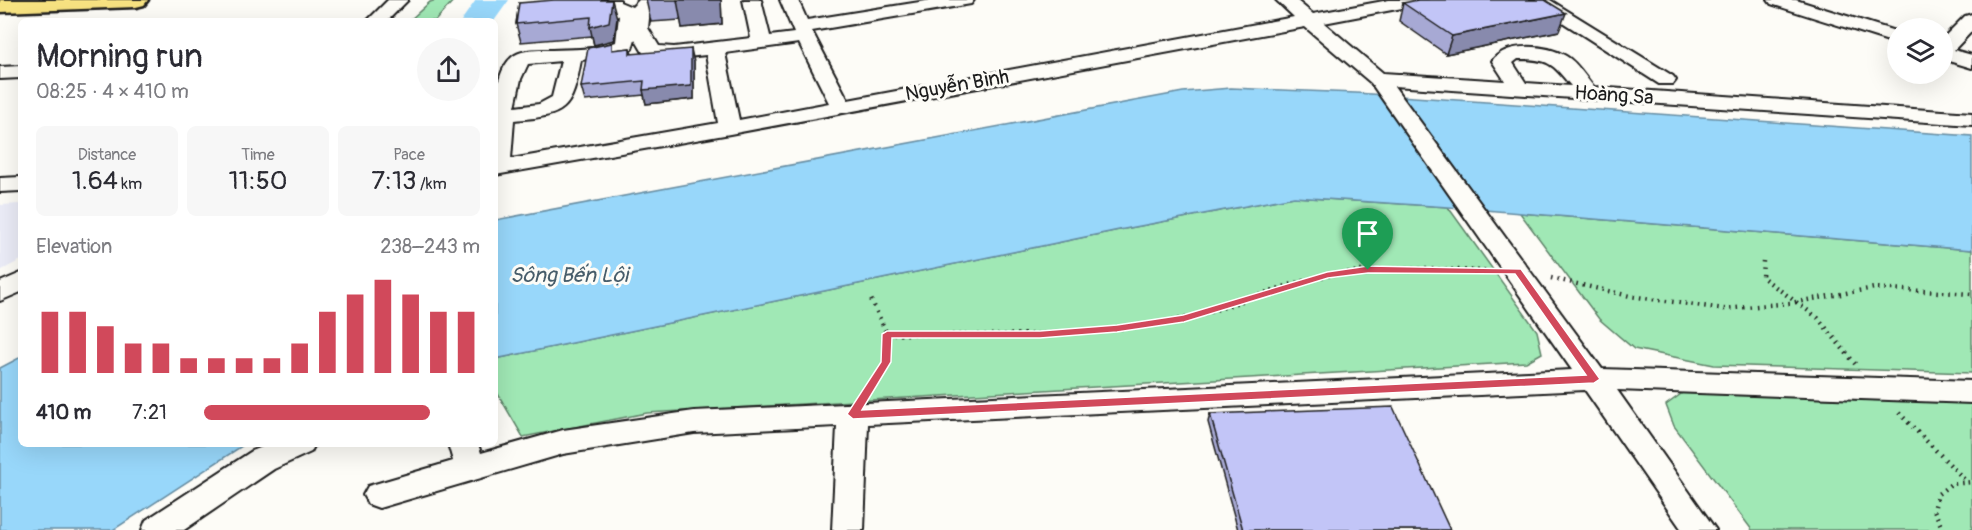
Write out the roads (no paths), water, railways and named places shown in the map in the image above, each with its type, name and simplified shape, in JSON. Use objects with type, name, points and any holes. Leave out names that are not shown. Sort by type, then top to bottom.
[{"type":"main road","points":[[0,5],[136,0]]},
{"type":"street","points":[[379,18],[399,0]]},
{"type":"street","points":[[654,0],[640,6],[639,28],[646,46],[652,52],[674,53],[762,43],[803,32],[965,0]]},
{"type":"street","points":[[752,0],[762,43]]},
{"type":"street","points":[[789,0],[841,106]]},
{"type":"street","points":[[1286,0],[1378,79],[1478,215],[1700,530]]},
{"type":"street","name":"Nguyễn Bình","points":[[498,168],[730,128],[1418,0]]},
{"type":"street","points":[[1537,0],[1666,80]]},
{"type":"street","points":[[1777,0],[1887,35]]},
{"type":"street","points":[[498,157],[502,114],[515,68],[520,61],[530,57],[614,50],[625,45],[629,13],[604,4]]},
{"type":"street","points":[[1953,40],[1972,20]]},
{"type":"street","points":[[714,48],[730,128]]},
{"type":"street","points":[[1519,88],[1502,62],[1514,53],[1536,53],[1560,60],[1588,93]]},
{"type":"street","points":[[502,114],[539,110],[554,106],[560,101],[572,54]]},
{"type":"street","points":[[1953,55],[1972,62]]},
{"type":"street","points":[[0,73],[18,72]]},
{"type":"street","name":"Hoàng Sa","points":[[1378,79],[1972,119]]},
{"type":"street","points":[[0,185],[18,184]]},
{"type":"street","points":[[0,292],[18,283]]},
{"type":"street","points":[[379,495],[467,456],[694,422],[1594,379],[1972,392]]},
{"type":"street","points":[[848,530],[853,414]]},
{"type":"street","points":[[158,530],[263,460],[293,447]]},
{"type":"water","name":"Sông Bến Lội","points":[[1231,88],[1356,93],[1972,136],[1972,250],[1448,207],[1294,197],[1119,230],[498,358],[498,219],[1183,92]]},
{"type":"water","points":[[18,359],[18,447],[240,447],[113,530],[0,530],[0,368]]},
{"type":"waterway","points":[[479,18],[493,0]]}]
